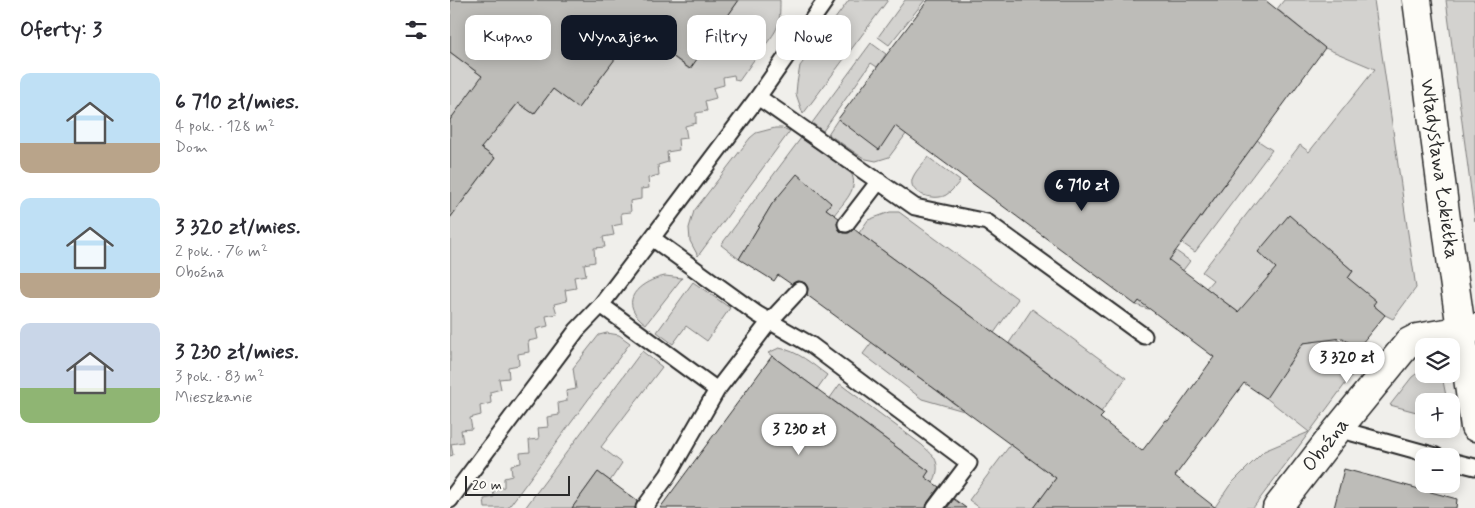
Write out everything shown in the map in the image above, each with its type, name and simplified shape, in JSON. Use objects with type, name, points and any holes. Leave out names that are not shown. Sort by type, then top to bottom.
[{"type":"street","name":"Władysława Łokietka","points":[[1417,0],[1468,329],[1475,427]]},
{"type":"street","name":"Oboźna","points":[[1277,508],[1404,346],[1416,338],[1468,329]]},
{"type":"lane","points":[[450,500],[577,330],[601,305],[652,238],[758,97],[826,0]]},
{"type":"lane","points":[[758,97],[915,206],[987,222],[1144,336]]},
{"type":"lane","points":[[846,224],[879,181]]},
{"type":"lane","points":[[652,238],[757,314],[811,345],[969,462],[935,508]]},
{"type":"lane","points":[[644,508],[668,475],[717,390],[770,320],[799,290]]},
{"type":"lane","points":[[601,305],[717,390]]},
{"type":"lane","points":[[1338,430],[1415,450]]},
{"type":"lane","points":[[1460,463],[1475,467]]},
{"type":"shaded area","points":[[659,0],[659,15],[648,15]]},
{"type":"shaded area","points":[[739,0],[780,0],[780,15],[776,15],[776,29],[766,44],[766,15],[728,15]]},
{"type":"shaded area","points":[[849,0],[888,0],[851,50],[851,15],[838,15]]},
{"type":"shaded area","points":[[905,0],[925,0],[889,45],[878,37]]},
{"type":"shaded area","points":[[1284,0],[1374,0],[1416,288],[1393,319],[1385,315],[1373,305],[1375,301],[1348,278],[1353,271],[1289,216],[1276,268],[1305,336],[1336,338],[1342,343],[1345,339],[1366,356],[1253,508],[1216,508],[1230,485],[1264,451],[1309,432],[1265,397],[1287,364],[1289,365],[1290,363],[1240,326],[1246,318],[1206,288],[1213,280],[1202,272],[1300,145],[1309,152],[1375,69],[1325,48],[1277,9]]},
{"type":"shaded area","points":[[1446,0],[1475,0],[1475,221]]},
{"type":"shaded area","points":[[871,43],[886,54],[877,67],[871,63],[823,131],[812,123]]},
{"type":"shaded area","points":[[450,52],[482,76],[479,112],[500,127],[518,103],[534,114],[553,89],[578,108],[614,60],[677,60],[689,69],[696,60],[754,60],[739,81],[735,80],[734,75],[723,77],[724,85],[713,88],[716,98],[705,101],[707,111],[696,113],[696,123],[685,126],[687,138],[678,139],[679,150],[667,152],[668,162],[658,165],[659,175],[648,178],[649,188],[641,189],[641,199],[630,201],[631,212],[621,213],[622,224],[612,226],[614,235],[603,237],[605,247],[594,248],[595,262],[584,264],[586,275],[574,277],[576,288],[565,290],[567,301],[554,304],[557,314],[546,316],[548,326],[536,329],[538,339],[528,341],[529,352],[518,354],[519,365],[508,367],[509,378],[499,379],[501,389],[490,392],[491,403],[480,406],[481,415],[470,418],[472,429],[461,430],[463,442],[451,444],[453,455],[450,456],[450,218],[495,158],[450,125]]},
{"type":"shaded area","points":[[804,60],[843,60],[803,114],[796,94],[800,66]]},
{"type":"shaded area","points":[[925,85],[936,94],[889,157],[876,161],[866,159],[828,134],[838,119],[879,147]]},
{"type":"shaded area","points":[[775,128],[790,131],[698,256],[690,241],[689,228],[694,211],[750,138],[756,133]]},
{"type":"shaded area","points":[[801,138],[851,173],[853,179],[852,190],[834,215],[826,209],[831,203],[772,204],[739,259],[721,245]]},
{"type":"shaded area","points":[[1257,140],[1272,150],[1195,252],[1182,243]]},
{"type":"shaded area","points":[[928,157],[960,181],[952,191],[942,197],[930,197],[919,193],[912,185],[915,174]]},
{"type":"shaded area","points":[[890,212],[899,212],[1018,299],[994,333],[859,233],[868,220]]},
{"type":"shaded area","points":[[1176,251],[1190,261],[1156,306],[1148,309],[1136,305]]},
{"type":"shaded area","points":[[665,276],[682,278],[646,324],[635,313],[632,299],[639,288],[652,280]]},
{"type":"shaded area","points":[[693,282],[730,308],[707,341],[686,326],[673,344],[657,332]]},
{"type":"shaded area","points":[[1032,309],[1126,378],[1101,412],[1009,343]]},
{"type":"shaded area","points":[[607,333],[619,335],[630,343],[508,508],[485,508],[484,499],[494,497],[493,489],[504,487],[504,478],[512,476],[511,465],[521,463],[520,453],[530,452],[529,440],[539,439],[538,428],[548,427],[547,417],[559,415],[558,403],[567,401],[566,391],[576,389],[573,368],[599,335]]},
{"type":"shaded area","points":[[872,342],[964,411],[922,399],[863,354]]},
{"type":"shaded area","points":[[779,348],[799,355],[827,375],[817,389],[768,353]]},
{"type":"shaded area","points":[[642,351],[662,367],[601,447],[622,463],[610,481],[598,472],[572,508],[525,508]]},
{"type":"shaded area","points":[[1415,375],[1415,383],[1443,383],[1445,393],[1415,393],[1415,412],[1390,405]]},
{"type":"shaded area","points":[[840,384],[922,445],[934,457],[937,464],[935,477],[915,508],[902,508],[929,471],[830,398]]},
{"type":"shaded area","points":[[1011,444],[1056,478],[1034,508],[980,508],[969,500]]},
{"type":"building","points":[[450,0],[739,0],[728,15],[687,15],[687,60],[696,60],[690,69],[677,59],[677,15],[561,15],[561,60],[614,60],[578,108],[553,89],[534,114],[518,103],[481,148],[495,158],[450,218],[450,120],[482,76],[450,52]]},
{"type":"building","points":[[928,0],[1265,0],[1325,48],[1169,260],[1238,312],[1276,268],[1258,252],[1289,215],[1353,271],[1348,278],[1376,301],[1373,305],[1385,315],[1357,349],[1343,338],[1303,343],[1266,398],[1244,383],[1175,476],[1216,508],[1034,508],[1056,478],[807,295],[808,288],[805,283],[797,281],[791,284],[778,275],[774,281],[739,259],[772,204],[797,174],[831,203],[826,209],[839,218],[837,223],[840,231],[849,233],[854,229],[1104,414],[1100,418],[1142,451],[1166,420],[1168,421],[1214,357],[1139,301],[1136,305],[895,126],[879,150],[838,119]]},
{"type":"building","points":[[772,356],[929,471],[925,477],[939,487],[926,508],[660,508]]},
{"type":"building","points":[[1344,469],[1415,488],[1415,493],[1434,493],[1457,499],[1456,508],[1334,508]]},
{"type":"building","points":[[598,472],[637,501],[635,508],[572,508]]},
{"type":"building","points":[[954,499],[966,508],[947,508]]}]
